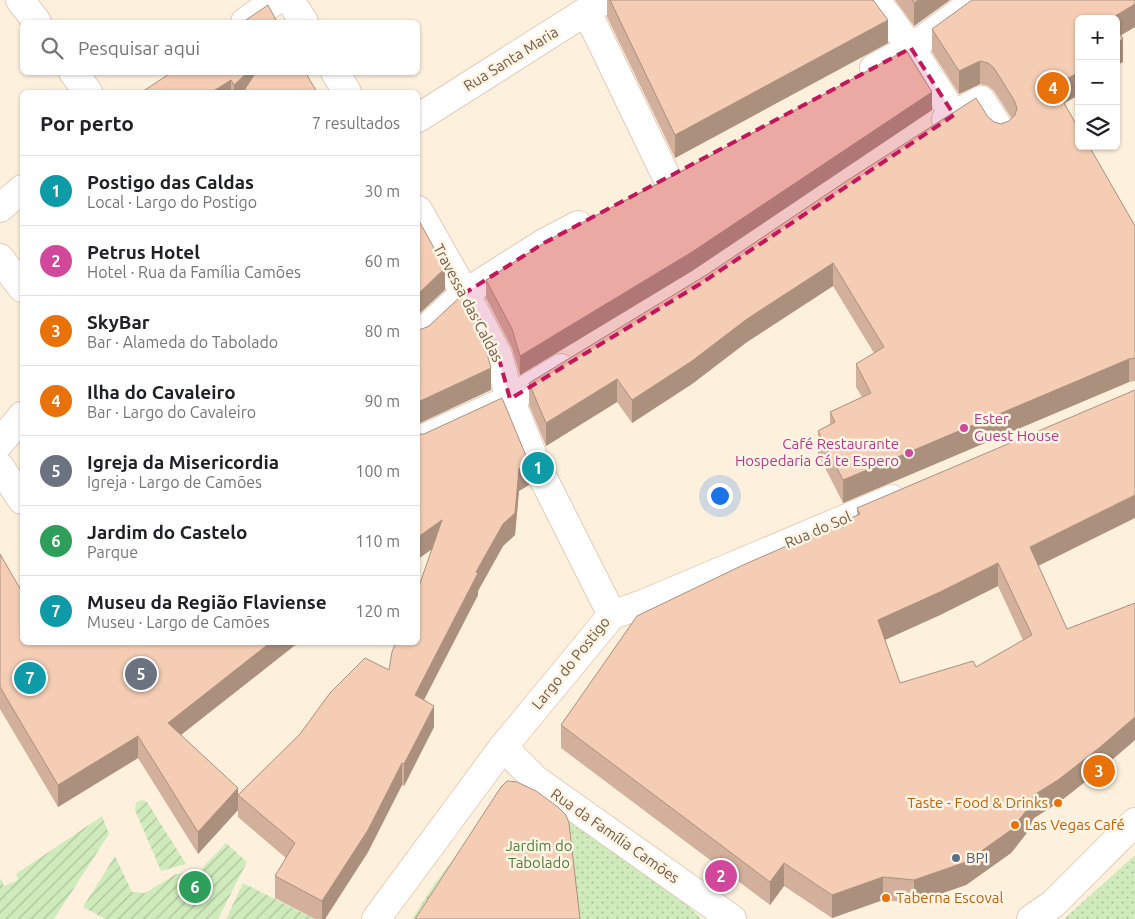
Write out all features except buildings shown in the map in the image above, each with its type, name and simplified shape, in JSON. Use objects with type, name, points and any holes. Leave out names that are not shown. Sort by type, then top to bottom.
[{"type":"street","points":[[20,0],[35,20]]},
{"type":"street","points":[[248,20],[276,0]]},
{"type":"street","points":[[290,0],[303,20]]},
{"type":"street","points":[[876,0],[911,48],[954,115]]},
{"type":"street","points":[[850,81],[911,48],[977,0]]},
{"type":"street","points":[[596,6],[668,179]]},
{"type":"street","name":"Rua Santa Maria","points":[[420,117],[596,6]]},
{"type":"street","points":[[76,75],[87,90]]},
{"type":"street","points":[[337,75],[347,90]]},
{"type":"street","points":[[929,131],[981,100],[1001,131]]},
{"type":"street","points":[[0,208],[20,191]]},
{"type":"street","name":"Travessa das Caldas","points":[[420,214],[498,355],[510,399],[537,466]]},
{"type":"street","points":[[420,334],[465,293],[544,243],[597,216]]},
{"type":"street","points":[[0,258],[20,285]]},
{"type":"street","points":[[420,440],[510,399],[584,354]]},
{"type":"street","points":[[0,443],[20,418]]},
{"type":"street","name":"Largo do Postigo","points":[[376,919],[503,747],[612,615],[537,466]]},
{"type":"street","points":[[0,467],[20,497]]},
{"type":"street","name":"Rua do Sol","points":[[612,615],[643,604],[916,489]]},
{"type":"street","name":"Rua da Família Camões","points":[[503,747],[536,780],[732,919]]},
{"type":"street","points":[[1031,919],[1052,904],[1135,822]]},
{"type":"highlighted area","points":[[911,48],[954,115],[700,284],[510,399],[498,355],[465,293],[544,243]]},
{"type":"green space","name":"Jardim do Tabolado","points":[[532,760],[702,919],[412,919],[435,883]]},
{"type":"green space","points":[[142,800],[147,802],[186,864],[161,871],[135,810],[136,803]]},
{"type":"green space","points":[[102,816],[109,834],[54,919],[0,919],[0,879],[4,886],[18,880],[16,874]]},
{"type":"green space","points":[[226,843],[247,862],[218,919],[105,919],[83,907],[115,856],[132,892],[145,893],[176,874],[190,873],[194,880]]},
{"type":"green space","points":[[1135,855],[1135,919],[1064,919],[1066,917]]},
{"type":"green space","points":[[243,883],[315,919],[226,919]]},
{"type":"place","name":"Ilha do Cavaleiro","points":[[1053,88]]},
{"type":"place","name":"Ester Guest House","points":[[964,428]]},
{"type":"place","name":"Café Restaurante Hospedaria Cá te Espero","points":[[909,453]]},
{"type":"place","name":"Postigo das Caldas","points":[[538,468]]},
{"type":"place","name":"Igreja da Misericordia","points":[[141,674]]},
{"type":"place","name":"Museu da Região Flaviense","points":[[30,678]]},
{"type":"place","name":"SkyBar","points":[[1099,771]]},
{"type":"place","name":"Taste - Food & Drinks","points":[[1058,803]]},
{"type":"place","name":"Las Vegas Café","points":[[1015,825]]},
{"type":"place","name":"BPI","points":[[956,858]]},
{"type":"place","name":"Petrus Hotel","points":[[721,876]]},
{"type":"place","name":"Jardim do Castelo","points":[[195,887]]},
{"type":"place","name":"Taberna Escoval","points":[[886,898]]}]
